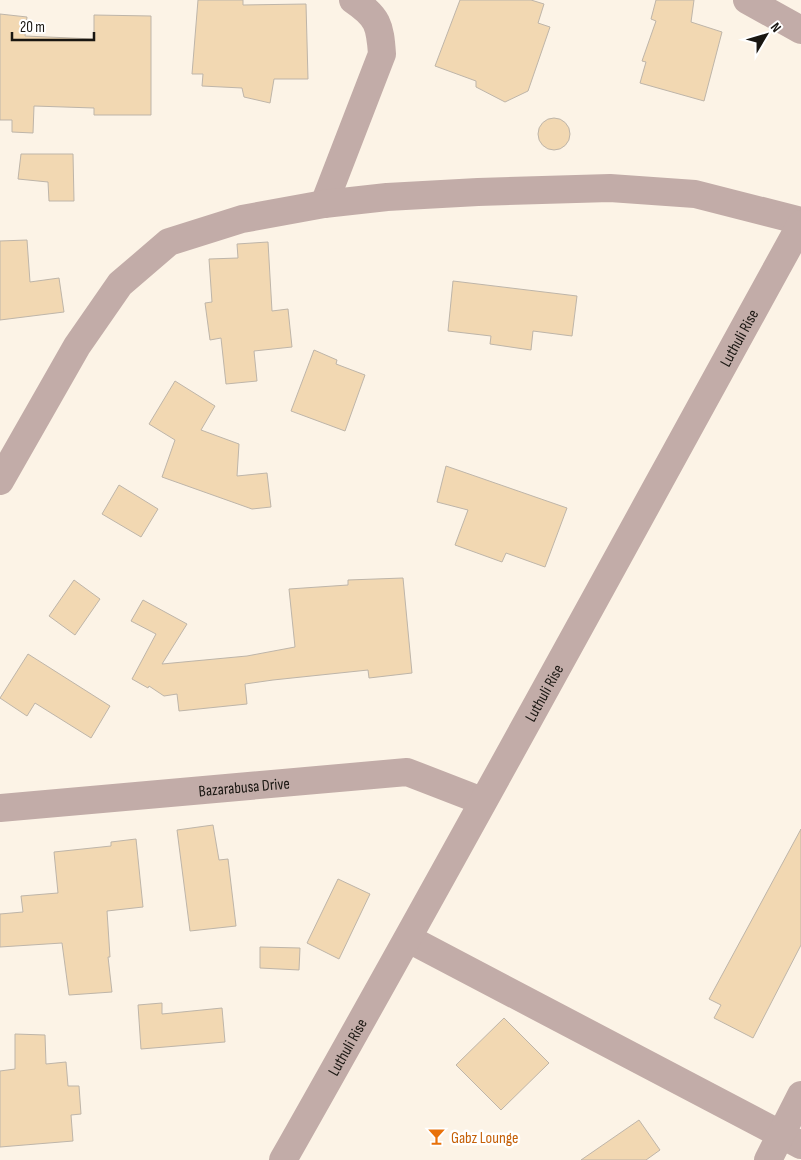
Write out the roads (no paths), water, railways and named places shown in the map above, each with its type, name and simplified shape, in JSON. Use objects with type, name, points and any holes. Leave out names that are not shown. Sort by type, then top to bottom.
[{"type":"street","points":[[324,204],[382,54],[380,29],[368,11],[353,0]]},
{"type":"street","points":[[747,0],[801,30]]},
{"type":"street","points":[[0,481],[77,346],[120,284],[169,242],[242,219],[324,204],[387,197],[469,192],[610,188],[695,194],[801,223]]},
{"type":"street","name":"Luthuli Rise","points":[[283,1160],[409,939],[482,801],[801,223]]},
{"type":"street","name":"Bazarabusa Drive","points":[[0,808],[407,772],[482,801]]},
{"type":"street","points":[[409,939],[791,1139]]},
{"type":"street","points":[[768,1160],[791,1139],[801,1095]]},
{"type":"place","name":"Gabz Lounge","points":[[437,1137]]}]
